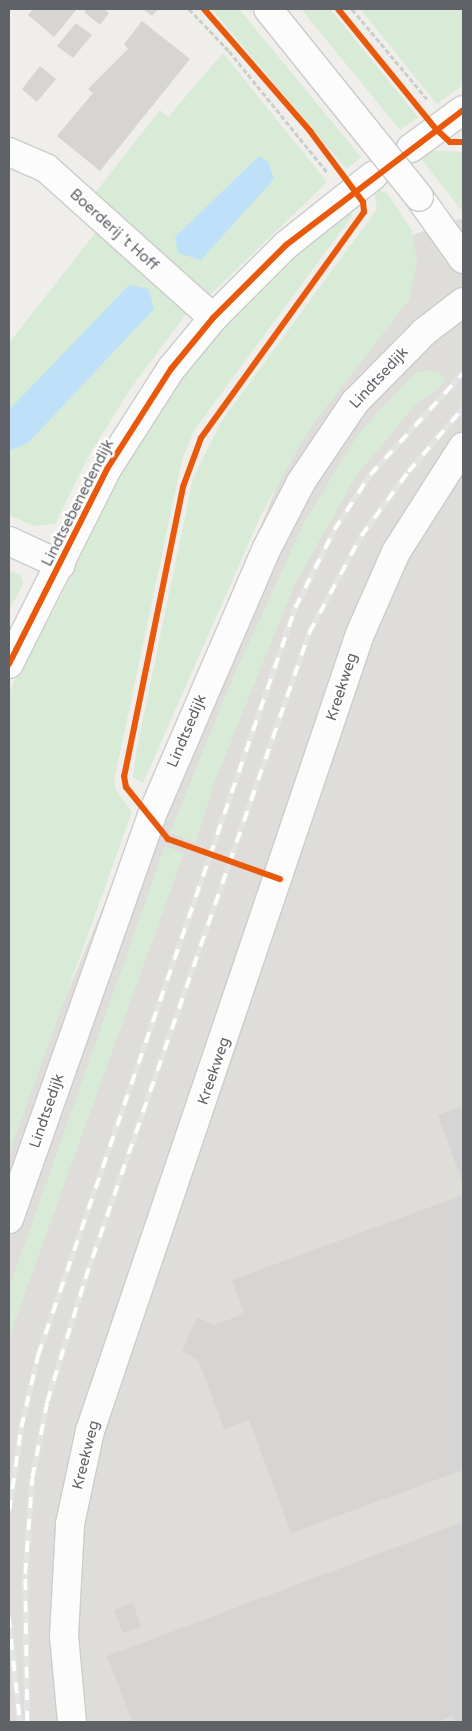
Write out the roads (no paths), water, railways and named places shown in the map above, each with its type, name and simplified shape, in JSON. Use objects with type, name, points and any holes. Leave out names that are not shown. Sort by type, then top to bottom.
[{"type":"street","points":[[268,9],[419,197],[463,259]]},
{"type":"street","points":[[411,148],[456,116]]},
{"type":"street","name":"Boerderij 't Hoff","points":[[9,152],[46,168],[213,318]]},
{"type":"street","name":"Lindtsebenedendijk","points":[[9,664],[122,442],[171,369],[213,318],[286,245],[374,175]]},
{"type":"street","name":"Lindtsedijk","points":[[9,1219],[151,816],[266,548],[301,482],[355,402],[424,332],[461,308]]},
{"type":"street","name":"Kreekweg","points":[[72,1722],[64,1636],[70,1524],[90,1431],[360,634],[396,552],[463,447]]},
{"type":"street","points":[[9,542],[60,564]]},
{"type":"water","points":[[259,156],[268,162],[274,179],[201,260],[178,253],[175,237]]},
{"type":"water","points":[[129,285],[149,289],[154,309],[28,443],[9,451],[9,410]]},
{"type":"railway","points":[[9,1511],[21,1428],[38,1355],[295,608],[334,530],[370,475],[463,373]]},
{"type":"railway","points":[[27,1722],[25,1574],[32,1478],[47,1402],[85,1279],[309,633],[361,536],[408,472],[463,408]]},
{"type":"railway","points":[[9,1617],[20,1722]]}]
